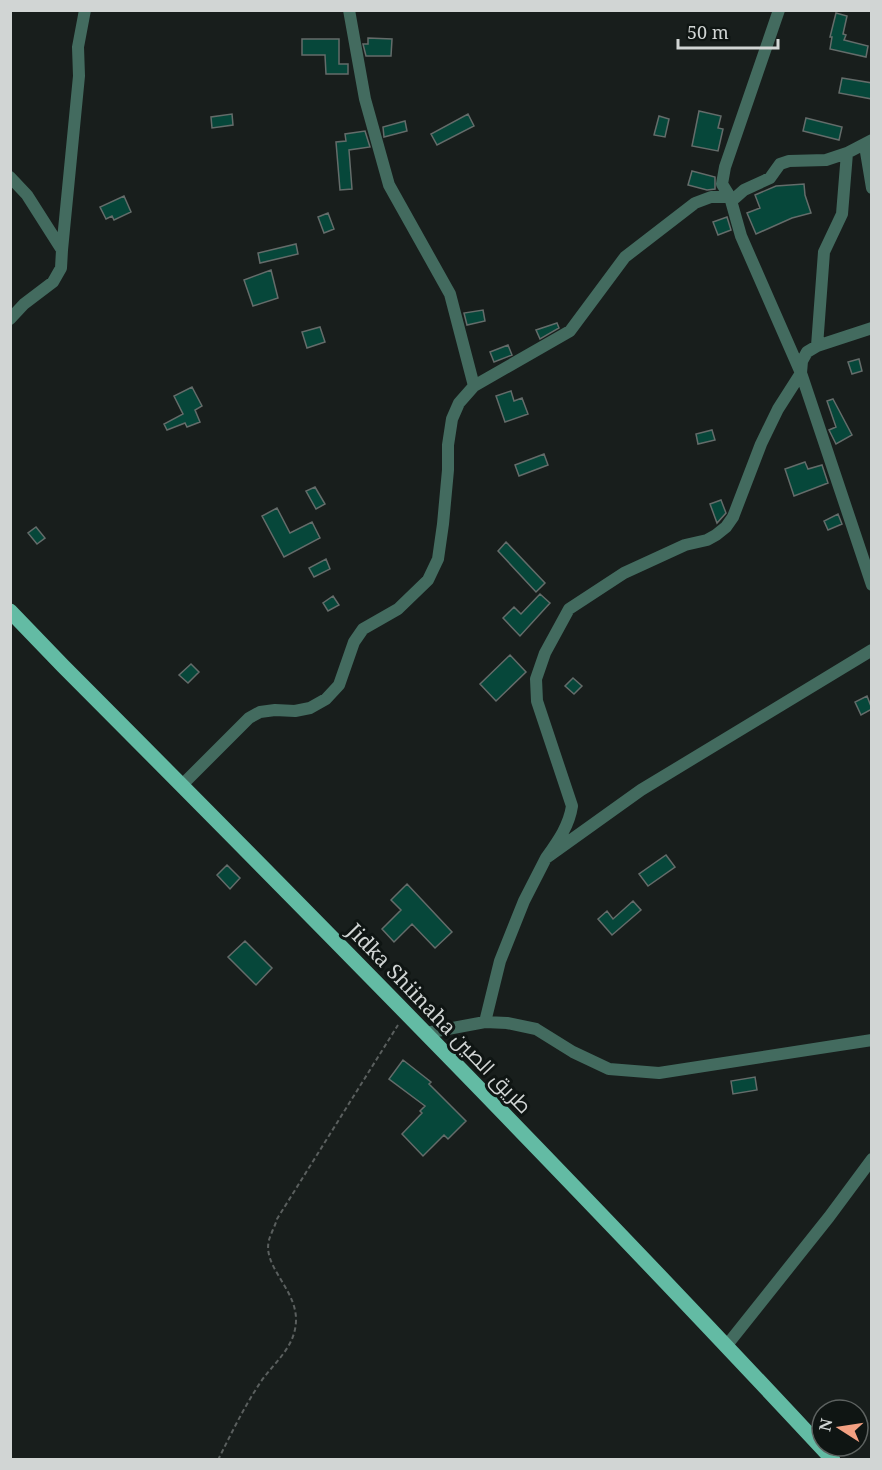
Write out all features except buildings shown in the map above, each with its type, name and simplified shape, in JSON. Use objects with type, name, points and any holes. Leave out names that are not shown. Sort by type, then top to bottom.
[{"type":"main road","name":"Jidka Shiinaha طريق الصين","points":[[10,611],[406,1012],[727,1345],[833,1460]]},
{"type":"street","points":[[10,319],[24,304],[53,282],[61,268],[79,76],[78,47],[86,10]]},
{"type":"street","points":[[348,10],[365,99],[388,185],[450,294],[474,386]]},
{"type":"street","points":[[779,10],[725,167],[722,184],[730,197],[741,236],[801,373],[872,585]]},
{"type":"street","points":[[182,785],[249,718],[260,712],[296,711],[310,708],[326,699],[339,685],[354,642],[363,629],[398,609],[428,580],[438,559],[452,419],[459,403],[474,386],[570,331],[625,257],[695,203],[711,197],[735,198],[744,190],[770,178],[780,164],[789,161],[826,159],[847,153],[868,143],[872,188]]},
{"type":"street","points":[[817,346],[825,252],[842,214],[847,153]]},
{"type":"street","points":[[10,177],[27,195],[62,250]]},
{"type":"street","points":[[485,1022],[501,961],[524,901],[570,818],[572,806],[537,701],[536,679],[545,653],[569,609],[624,573],[685,545],[706,540],[726,527],[733,517],[746,480],[774,417],[801,373],[802,361],[807,352],[817,346],[872,328]]},
{"type":"street","points":[[546,858],[641,790],[872,650]]},
{"type":"street","points":[[426,1033],[485,1022],[507,1023],[536,1029],[573,1052],[609,1069],[659,1073],[872,1040]]},
{"type":"street","points":[[727,1345],[872,1159]]},
{"type":"path","points":[[218,1460],[261,1381],[292,1341],[296,1320],[292,1296],[269,1258],[268,1242],[277,1219],[406,1012]]}]
